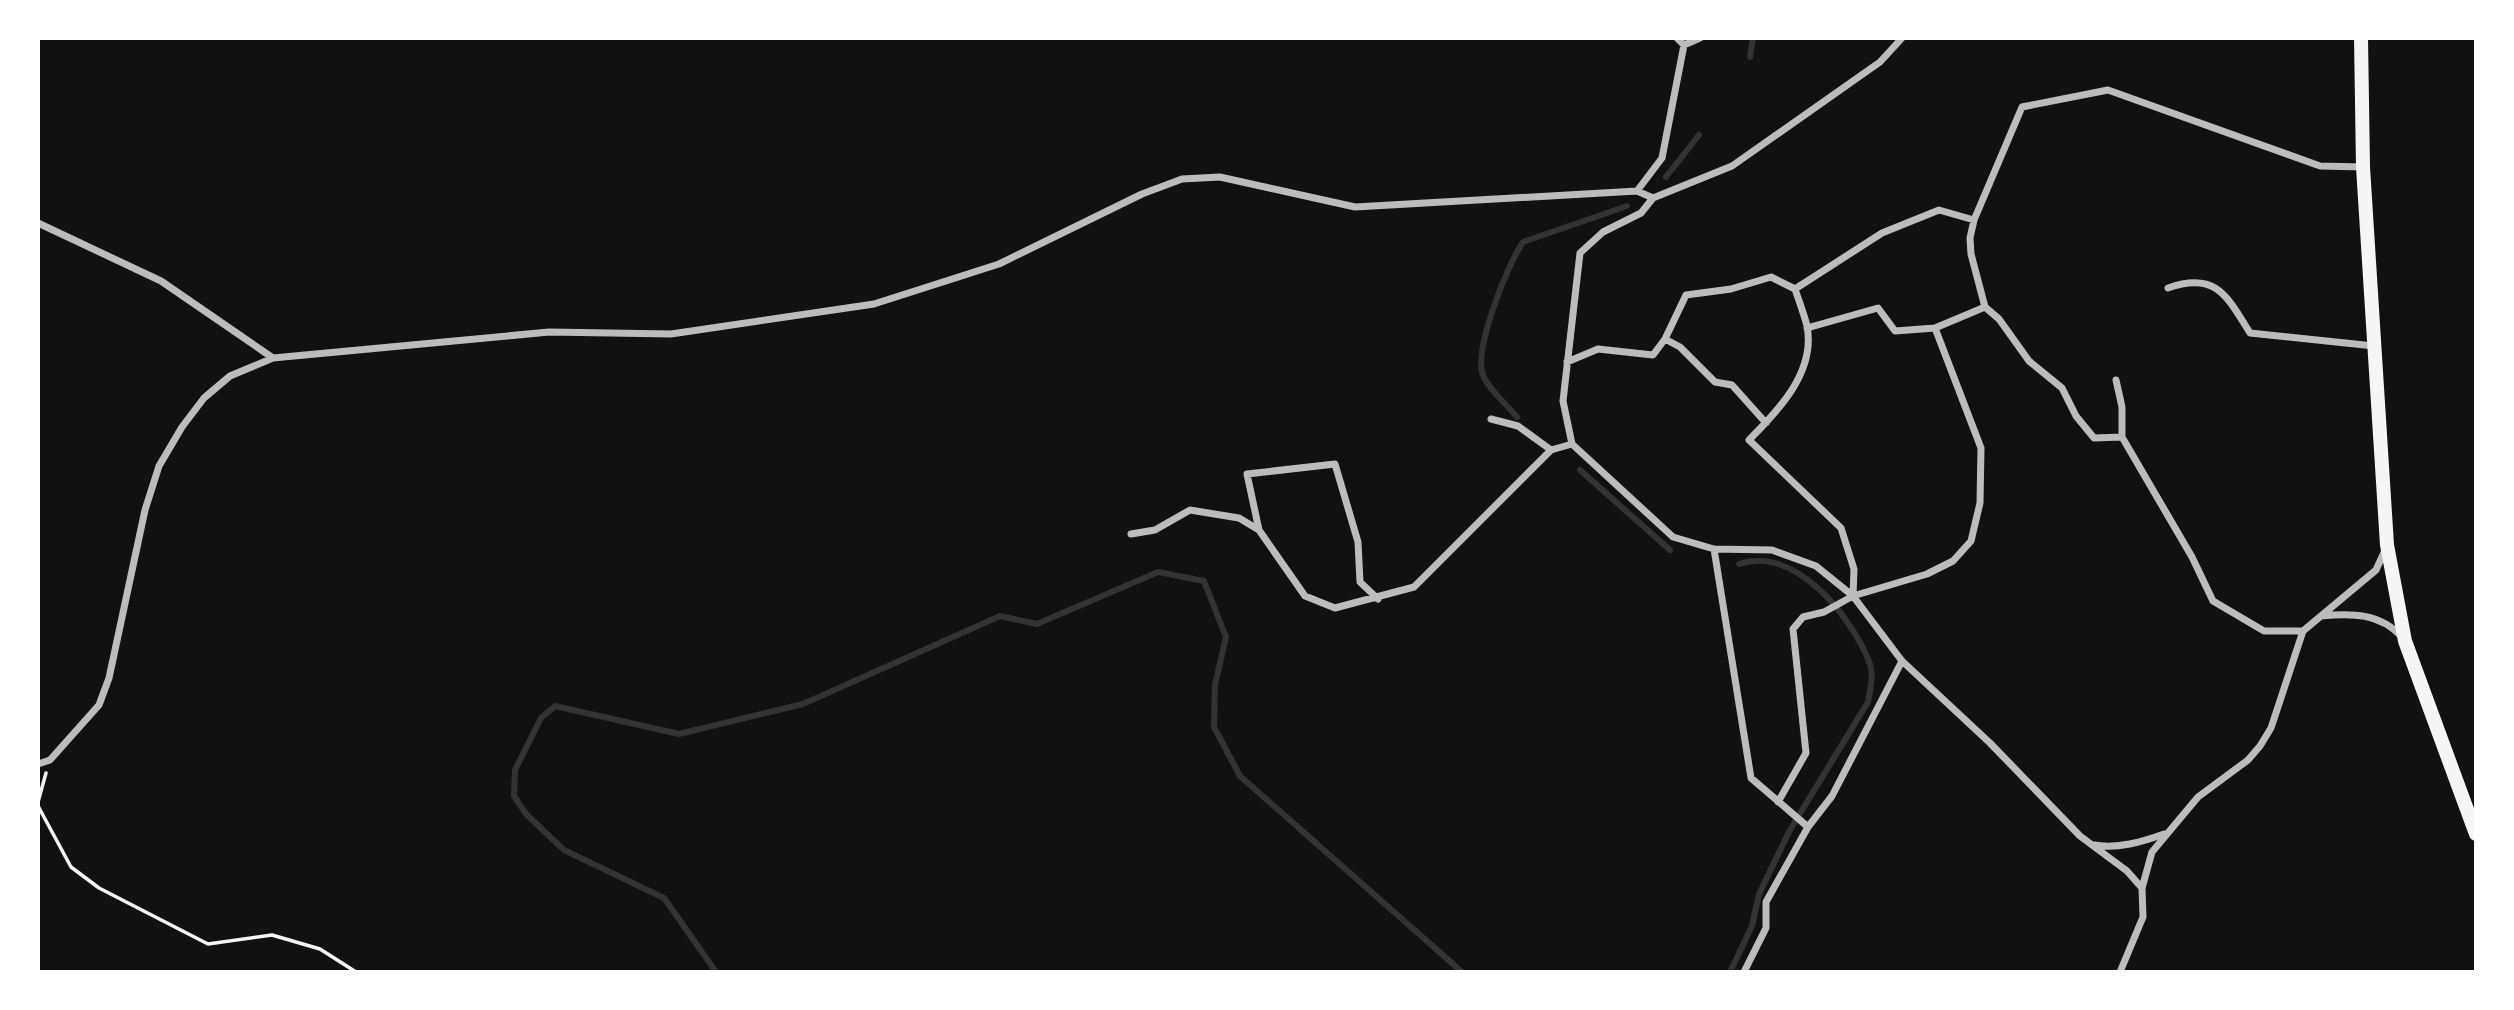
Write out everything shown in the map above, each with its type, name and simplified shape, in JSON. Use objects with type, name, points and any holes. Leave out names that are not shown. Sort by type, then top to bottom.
[{"type":"main road","points":[[2361,38],[2363,167],[2387,545],[2405,641],[2476,834]]},
{"type":"street","points":[[1678,38],[1684,45]]},
{"type":"street","points":[[1684,45],[1700,38]]},
{"type":"street","points":[[1902,38],[1880,62],[1732,166],[1653,198],[1640,213],[1603,232],[1580,253],[1563,401],[1572,444],[1673,537],[1714,549],[1772,550],[1816,566],[1853,596],[1902,661],[1990,743],[2089,844],[2127,871],[2142,888]]},
{"type":"street","points":[[1637,191],[1662,158],[1684,45]]},
{"type":"street","points":[[2122,437],[2094,438],[2076,416],[2062,388],[2029,361],[1999,319],[1985,307],[1970,238],[2022,107],[2108,90],[2320,166],[2363,167]]},
{"type":"street","points":[[38,764],[50,760],[99,705],[109,678],[145,510],[159,466],[182,427],[204,398],[230,376],[273,358],[549,332],[671,334],[874,304],[999,264],[1142,194],[1182,179],[1220,177],[1355,207],[1637,191],[1653,198]]},
{"type":"street","points":[[1795,289],[1881,233],[1939,210],[1975,220]]},
{"type":"street","points":[[38,223],[161,281],[273,358]]},
{"type":"street","points":[[1567,362],[1598,349],[1653,355],[1665,339],[1686,295],[1731,289],[1771,277],[1795,289],[1807,328],[1805,360],[1787,402],[1749,440],[1842,527],[1854,569],[1853,596]]},
{"type":"street","points":[[2168,288],[2184,282],[2204,282],[2226,294],[2250,333],[2374,346]]},
{"type":"street","points":[[1807,328],[1878,309],[1895,331],[1935,328],[1985,307]]},
{"type":"street","points":[[1777,802],[1806,753],[1793,629],[1803,617],[1826,610],[1853,596],[1927,574],[1953,561],[1971,541],[1980,503],[1981,448],[1935,328]]},
{"type":"street","points":[[1665,339],[1680,347],[1715,382],[1732,385],[1766,423]]},
{"type":"street","points":[[2116,380],[2122,407],[2122,437],[2192,557],[2213,601],[2264,631],[2303,631]]},
{"type":"street","points":[[1491,419],[1518,426],[1551,450]]},
{"type":"street","points":[[1378,599],[1360,582],[1358,542],[1335,464],[1247,474],[1259,530],[1305,596],[1335,608],[1378,599],[1413,587],[1551,450],[1572,444]]},
{"type":"street","points":[[1132,534],[1155,530],[1190,510],[1239,518],[1259,530]]},
{"type":"street","points":[[2120,971],[2143,917],[2142,888],[2152,852],[2198,797],[2248,760],[2260,746],[2271,728],[2303,631],[2376,570],[2387,545]]},
{"type":"street","points":[[1714,549],[1751,778],[1806,825]]},
{"type":"street","points":[[2321,616],[2351,613],[2388,622],[2405,641]]},
{"type":"street","points":[[1744,971],[1766,928],[1766,902],[1806,825],[1832,796],[1902,661]]},
{"type":"street","points":[[2089,844],[2107,847],[2142,842],[2165,834]]},
{"type":"path","points":[[50,760],[38,804],[71,867],[99,888],[208,944],[272,935],[320,949],[356,971]]},
{"type":"waterway","points":[[1750,57],[1753,38]]},
{"type":"waterway","points":[[1666,177],[1699,135]]},
{"type":"waterway","points":[[1517,417],[1489,386],[1481,363],[1487,328],[1501,287],[1517,253],[1523,242],[1627,206]]},
{"type":"waterway","points":[[1580,470],[1670,550]]},
{"type":"waterway","points":[[1730,972],[1752,926],[1759,894],[1790,830],[1868,702],[1872,678],[1870,664],[1862,645],[1836,607],[1819,589],[1801,575],[1781,565],[1760,561],[1739,564]]},
{"type":"waterway","points":[[716,972],[664,898],[564,850],[526,814],[514,796],[515,770],[541,718],[555,706],[679,734],[803,704],[1000,616],[1037,624],[1158,572],[1204,581],[1226,637],[1215,685],[1214,727],[1240,776],[1462,972]]}]
